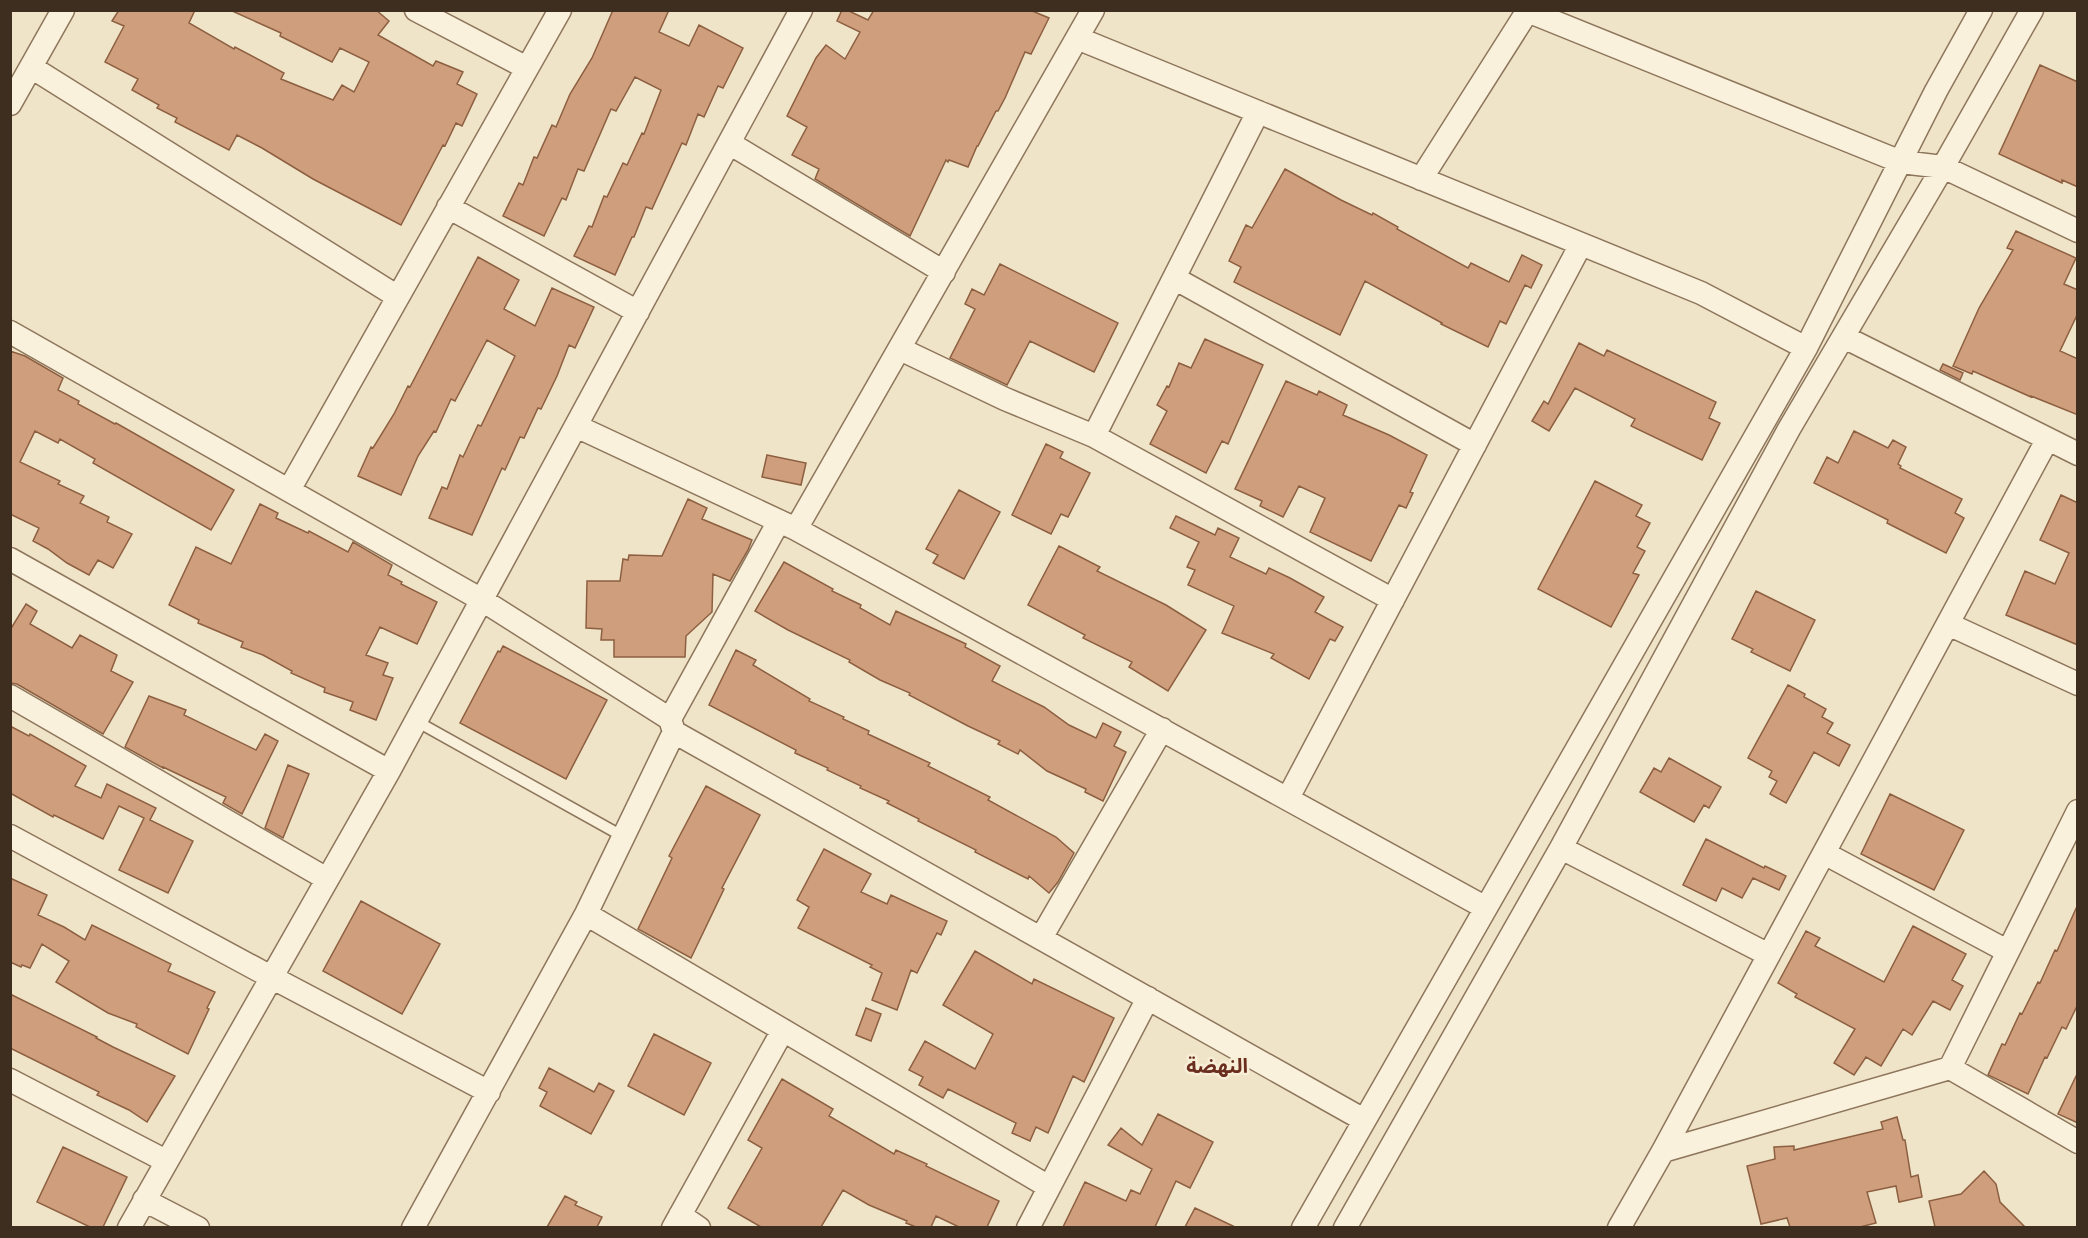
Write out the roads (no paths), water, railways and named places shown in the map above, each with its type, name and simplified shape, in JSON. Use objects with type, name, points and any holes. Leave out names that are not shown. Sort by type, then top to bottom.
[{"type":"street","points":[[416,10],[527,69]]},
{"type":"street","points":[[289,490],[560,10]]},
{"type":"street","points":[[129,1227],[389,771],[801,10]]},
{"type":"street","points":[[413,1227],[586,914],[624,837],[672,726],[788,525],[900,349],[1093,10]]},
{"type":"street","points":[[1345,1227],[1561,848],[1772,460],[2032,10]]},
{"type":"street","points":[[10,104],[63,11]]},
{"type":"street","points":[[1421,179],[1526,11],[1900,162],[1943,167],[2078,231]]},
{"type":"street","points":[[1303,1227],[1806,348],[1977,12]]},
{"type":"street","points":[[1077,38],[1701,293],[1806,348]]},
{"type":"street","points":[[32,67],[398,297]]},
{"type":"street","points":[[1094,436],[1258,112]]},
{"type":"street","points":[[729,143],[944,272]]},
{"type":"street","points":[[448,207],[638,312]]},
{"type":"street","points":[[1288,798],[1581,244]]},
{"type":"street","points":[[1174,278],[1475,445]]},
{"type":"street","points":[[10,332],[482,600],[672,726],[1364,1120]]},
{"type":"street","points":[[1844,337],[2078,454]]},
{"type":"street","points":[[900,349],[1005,399],[1094,436],[1393,600]]},
{"type":"street","points":[[576,426],[788,525],[1486,908]]},
{"type":"street","points":[[1619,1227],[1663,1150],[2047,440]]},
{"type":"street","points":[[12,564],[389,771]]},
{"type":"street","points":[[1948,624],[2078,684]]},
{"type":"street","points":[[10,696],[327,879]]},
{"type":"street","points":[[1041,938],[1162,729]]},
{"type":"street","points":[[1950,1068],[2078,811]]},
{"type":"street","points":[[10,836],[489,1092]]},
{"type":"street","points":[[1561,848],[1769,955]]},
{"type":"street","points":[[1824,853],[2007,951]]},
{"type":"street","points":[[586,914],[1049,1187]]},
{"type":"street","points":[[1028,1227],[1148,998]]},
{"type":"street","points":[[699,1227],[677,1221],[783,1030]]},
{"type":"street","points":[[1663,1150],[1950,1068],[2078,1142]]},
{"type":"street","points":[[10,1080],[166,1161]]},
{"type":"street","points":[[144,1200],[198,1227]]},
{"type":"lane","points":[[416,721],[624,837]]},
{"type":"district","name":"النهضة","points":[[1217,1065]]}]
